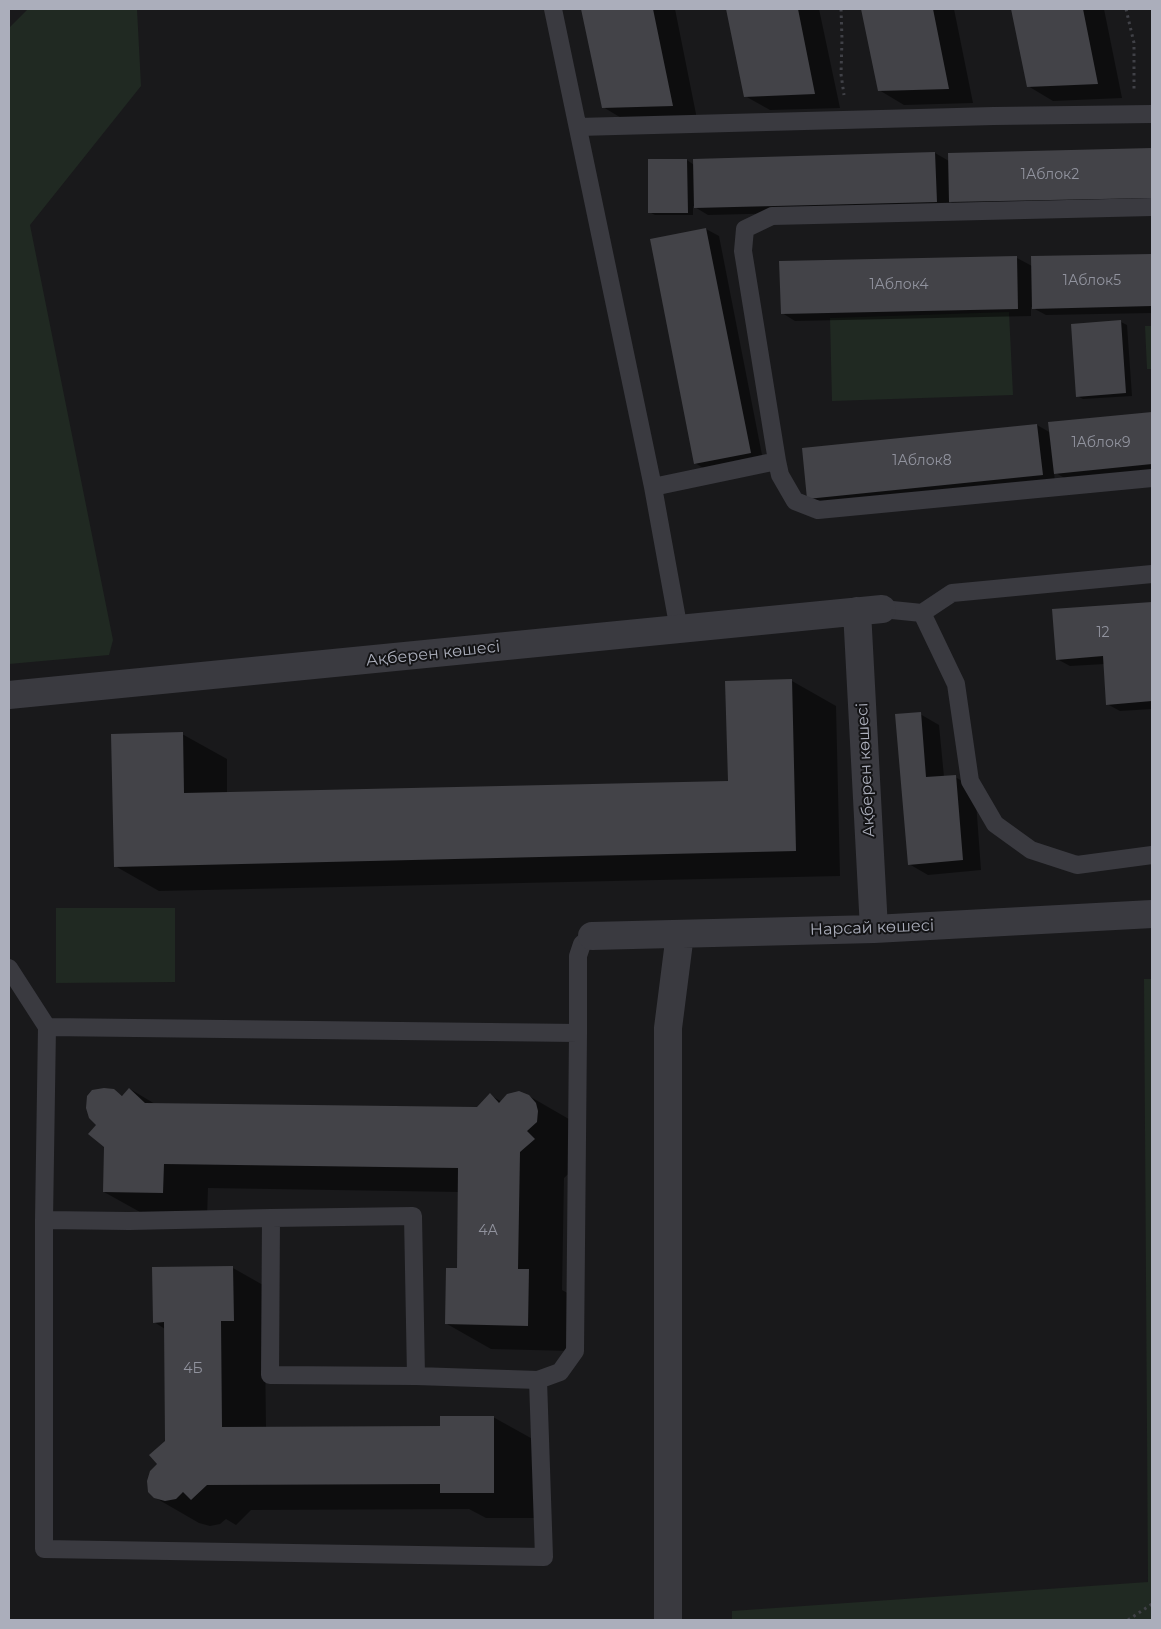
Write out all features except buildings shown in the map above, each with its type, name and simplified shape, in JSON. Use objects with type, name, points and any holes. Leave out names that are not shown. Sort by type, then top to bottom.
[{"type":"street","name":"Ақберен көшесі","points":[[9,695],[869,610],[874,929]]},
{"type":"street","name":"Нарсай көшесі","points":[[592,936],[874,929],[1152,914]]},
{"type":"street","points":[[668,1620],[668,1028],[680,934]]},
{"type":"lane","points":[[553,9],[653,487],[678,630]]},
{"type":"lane","points":[[578,127],[1152,114]]},
{"type":"lane","points":[[1152,207],[772,216],[745,229],[743,251],[777,461],[780,475],[795,501],[818,510],[1152,478]]},
{"type":"lane","points":[[653,487],[777,461]]},
{"type":"lane","points":[[869,610],[922,613],[952,593],[1152,574]]},
{"type":"lane","points":[[922,613],[956,684],[970,781],[995,824],[1031,850],[1077,864],[1152,855]]},
{"type":"lane","points":[[271,1218],[270,1375],[416,1376],[538,1380],[560,1372],[575,1351],[578,956],[582,944],[592,936]]},
{"type":"lane","points":[[9,968],[47,1027],[44,1220],[44,1549],[544,1557],[538,1380]]},
{"type":"lane","points":[[47,1027],[578,1033]]},
{"type":"lane","points":[[44,1220],[129,1221],[413,1216],[416,1376]]},
{"type":"path","points":[[840,9],[842,39],[841,74],[848,120]]},
{"type":"path","points":[[1126,9],[1134,43],[1135,83],[1130,115]]},
{"type":"path","points":[[1128,1620],[1152,1604]]},
{"type":"shaded area","points":[[28,9],[137,9],[141,86],[30,225],[113,640],[109,655],[9,664],[9,28]]},
{"type":"shaded area","points":[[1009,312],[1013,395],[832,401],[830,318]]},
{"type":"shaded area","points":[[1145,326],[1152,326],[1152,369],[1147,369]]},
{"type":"shaded area","points":[[56,908],[175,908],[175,982],[56,983]]},
{"type":"shaded area","points":[[1144,979],[1152,979],[1152,1620],[732,1620],[732,1611],[1148,1582]]}]
